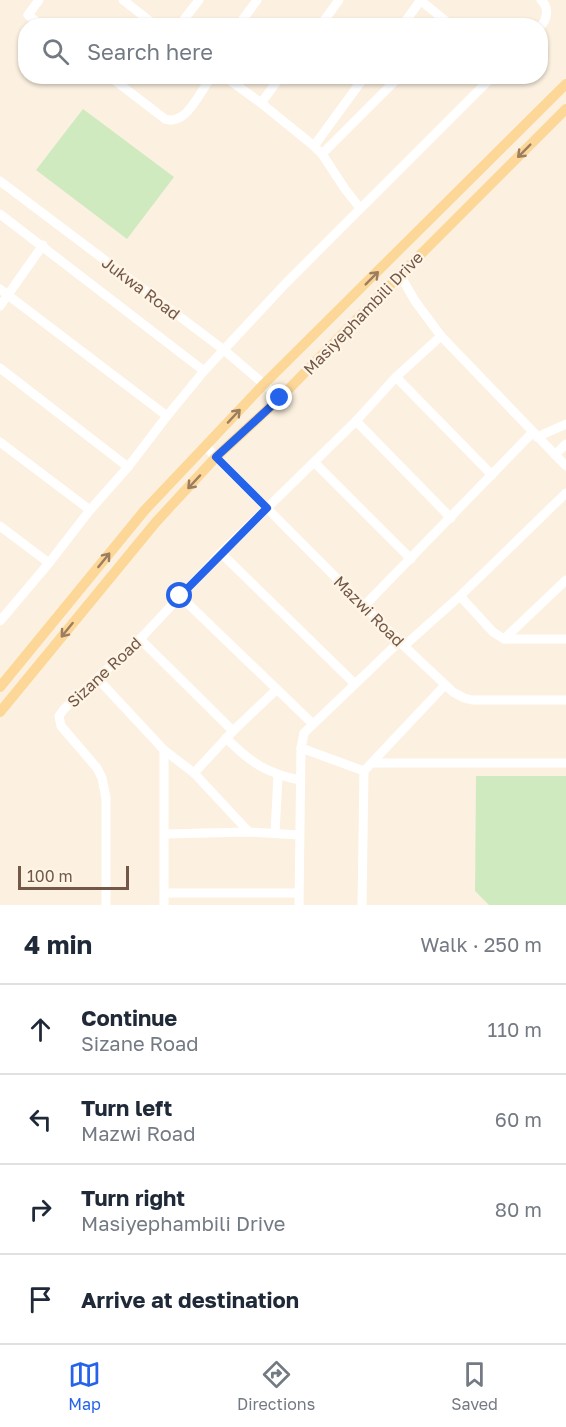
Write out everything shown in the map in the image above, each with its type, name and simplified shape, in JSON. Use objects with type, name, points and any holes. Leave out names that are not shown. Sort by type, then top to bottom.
[{"type":"main road","name":"Masiyephambili Drive","points":[[0,687],[144,511],[205,446],[264,384],[566,84]]},
{"type":"main road","name":"Masiyephambili Drive","points":[[0,712],[156,522],[216,457],[280,398],[400,274],[566,109]]},
{"type":"street","points":[[32,18],[28,15],[39,0]]},
{"type":"street","points":[[123,0],[146,18]]},
{"type":"street","points":[[185,18],[198,0]]},
{"type":"street","points":[[244,18],[257,0]]},
{"type":"street","points":[[326,18],[339,0]]},
{"type":"street","points":[[408,18],[420,0],[442,18]]},
{"type":"street","points":[[543,2],[545,18]]},
{"type":"street","points":[[119,84],[165,119],[171,121],[184,115],[207,84]]},
{"type":"street","points":[[235,84],[314,146],[360,208]]},
{"type":"street","points":[[261,103],[275,84]]},
{"type":"street","points":[[314,146],[359,84]]},
{"type":"street","points":[[322,154],[392,84]]},
{"type":"street","points":[[0,621],[128,467],[204,371],[286,283],[485,84]]},
{"type":"street","name":"Jukwa Road","points":[[0,181],[224,351],[280,398]]},
{"type":"street","points":[[0,214],[204,371]]},
{"type":"street","points":[[0,306],[43,245]]},
{"type":"street","points":[[400,274],[441,336],[566,466]]},
{"type":"street","points":[[0,289],[167,416]]},
{"type":"street","name":"Sizane Road","points":[[106,905],[106,798],[102,778],[97,768],[61,726],[59,720],[62,711],[140,639],[221,553],[356,421],[396,376],[441,336]]},
{"type":"street","points":[[0,368],[128,467]]},
{"type":"street","points":[[396,376],[492,475]]},
{"type":"street","points":[[356,421],[450,518]]},
{"type":"street","points":[[364,606],[492,475],[535,435],[566,424]]},
{"type":"street","points":[[0,442],[90,510]]},
{"type":"street","points":[[555,455],[566,444]]},
{"type":"street","name":"Mazwi Road","points":[[205,446],[402,644],[458,695],[472,700],[566,700]]},
{"type":"street","points":[[314,462],[411,560]]},
{"type":"street","points":[[299,905],[300,780],[304,734],[355,684],[460,596],[566,493]]},
{"type":"street","points":[[0,526],[49,563]]},
{"type":"street","points":[[221,553],[355,684]]},
{"type":"street","points":[[504,639],[566,580]]},
{"type":"street","points":[[180,596],[313,724]]},
{"type":"street","points":[[460,596],[493,632],[504,639],[566,639]]},
{"type":"street","points":[[0,604],[9,611]]},
{"type":"street","points":[[140,639],[230,734],[254,764],[278,776],[300,780]]},
{"type":"street","points":[[97,678],[164,750],[194,773],[249,832]]},
{"type":"street","points":[[363,905],[364,771],[445,685]]},
{"type":"street","points":[[194,773],[230,734],[277,689]]},
{"type":"street","points":[[301,748],[364,771]]},
{"type":"street","points":[[164,750],[164,905]]},
{"type":"street","points":[[372,763],[566,763]]},
{"type":"street","points":[[275,833],[278,776]]},
{"type":"street","points":[[165,834],[249,832],[299,835]]},
{"type":"street","points":[[164,893],[298,893]]},
{"type":"green space","points":[[83,109],[174,177],[127,239],[36,170]]},
{"type":"green space","points":[[476,776],[566,776],[566,905],[489,905],[475,891]]},
{"type":"route","points":[[180,596],[267,508],[216,457],[280,398]]}]
